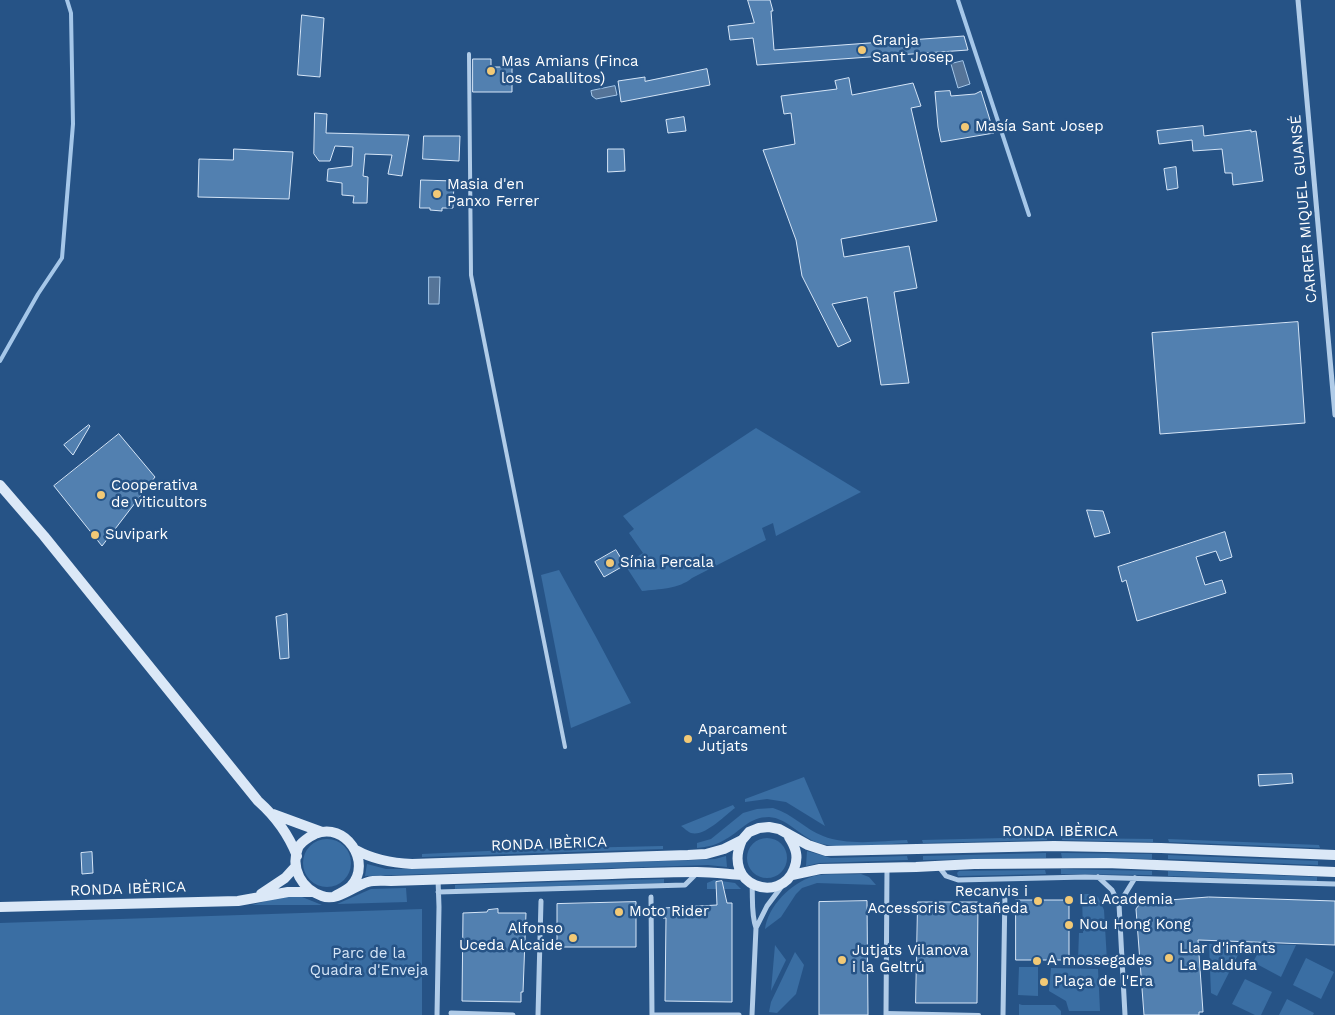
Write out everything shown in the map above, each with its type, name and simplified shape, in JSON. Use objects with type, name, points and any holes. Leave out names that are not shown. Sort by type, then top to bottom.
[{"type":"street","name":"CARRER MIQUEL GUANSÉ","points":[[1298,0],[1335,415]]},
{"type":"street","points":[[0,485],[44,536],[258,801],[272,814],[288,834],[297,856]]},
{"type":"street","name":"RONDA IBÈRICA","points":[[272,814],[322,832],[334,832],[344,837],[356,850],[372,859],[419,864],[706,854],[724,849],[742,840],[749,832],[764,828],[779,830],[808,845],[826,851],[1054,846],[1335,855]]},
{"type":"street","points":[[312,892],[303,884],[296,867],[297,856],[302,844],[313,834],[322,832]]},
{"type":"street","points":[[752,1015],[756,928],[767,906],[783,883],[792,874],[797,861],[795,847],[787,835]]},
{"type":"street","points":[[742,840],[737,851],[737,863],[742,875],[752,884],[762,888],[773,887],[783,883]]},
{"type":"street","points":[[336,896],[351,886],[358,876],[359,862],[356,850]]},
{"type":"street","name":"RONDA IBÈRICA","points":[[792,874],[820,869],[974,864],[1106,863],[1335,872]]},
{"type":"street","points":[[938,866],[946,876],[958,880],[1098,877],[1335,884]]},
{"type":"street","name":"RONDA IBÈRICA","points":[[257,897],[285,878],[296,867]]},
{"type":"street","points":[[886,1014],[887,867]]},
{"type":"street","points":[[438,892],[685,885],[698,872]]},
{"type":"street","name":"RONDA IBÈRICA","points":[[0,907],[238,900],[288,892],[312,892],[324,897],[336,896],[369,882],[438,879],[698,872],[742,875]]},
{"type":"street","points":[[1098,877],[1112,890],[1119,904],[1126,1015]]},
{"type":"street","points":[[1119,904],[1135,878]]},
{"type":"street","points":[[437,1015],[438,879]]},
{"type":"street","points":[[752,884],[754,904],[752,918],[756,928]]},
{"type":"street","points":[[1004,1015],[1005,890]]},
{"type":"street","points":[[651,897],[652,1015],[739,1014]]},
{"type":"street","points":[[538,1015],[541,901]]},
{"type":"street","points":[[451,1013],[512,1015]]},
{"type":"lane","points":[[469,54],[471,275],[565,747]]},
{"type":"lane","points":[[886,1014],[979,1015]]},
{"type":"green space","points":[[756,428],[861,492],[776,536],[773,523],[762,528],[766,540],[687,582],[669,588],[642,591],[625,565],[643,553],[629,533],[634,529],[623,516]]},
{"type":"green space","points":[[559,570],[631,703],[571,728],[541,575]]},
{"type":"green space","points":[[804,777],[825,826],[786,802],[767,799],[745,802],[745,799]]},
{"type":"green space","points":[[733,805],[735,808],[702,832],[691,833],[681,826]]},
{"type":"green space","points":[[773,808],[787,814],[811,830],[833,839],[864,842],[907,840],[908,843],[849,847],[826,845],[810,839],[782,820],[769,817],[756,819],[719,843],[697,848],[697,843],[711,839],[743,813],[757,809]]},
{"type":"green space","points":[[1047,837],[1047,840],[923,843],[922,840]]},
{"type":"green space","points":[[771,838],[778,841],[784,847],[787,858],[786,866],[778,875],[771,878],[763,878],[756,875],[748,866],[747,854],[750,847],[759,839]]},
{"type":"green space","points":[[1062,838],[1153,839],[1153,842],[1062,840]]},
{"type":"green space","points":[[327,839],[336,841],[344,846],[349,854],[351,863],[349,872],[344,880],[336,885],[327,887],[318,885],[310,880],[305,872],[303,863],[305,854],[310,846],[318,841]]},
{"type":"green space","points":[[1168,839],[1319,845],[1320,848],[1169,842]]},
{"type":"green space","points":[[663,846],[663,849],[422,857],[422,854],[531,849]]},
{"type":"green space","points":[[807,851],[831,858],[907,856],[908,860],[819,863],[806,866]]},
{"type":"green space","points":[[1046,853],[1046,858],[923,860],[923,856]]},
{"type":"green space","points":[[1061,853],[1152,854],[1152,859],[1062,858]]},
{"type":"green space","points":[[1168,855],[1318,861],[1318,865],[1168,859]]},
{"type":"green space","points":[[726,856],[727,867],[708,865],[365,876],[367,864],[386,869],[406,869],[696,860],[715,859]]},
{"type":"green space","points":[[1061,869],[1152,871],[1152,875],[1061,874]]},
{"type":"green space","points":[[1045,870],[1046,874],[958,876],[957,873],[959,871]]},
{"type":"green space","points":[[1168,871],[1317,877],[1317,881],[1168,876]]},
{"type":"green space","points":[[861,874],[869,877],[876,885],[817,883],[802,888],[781,917],[765,929],[771,912],[782,896],[805,879],[819,875]]},
{"type":"green space","points":[[664,879],[664,883],[455,889],[455,885]]},
{"type":"green space","points":[[714,880],[735,883],[741,889],[707,889],[707,883]]},
{"type":"green space","points":[[406,888],[407,902],[337,904],[371,889]]},
{"type":"green space","points":[[1082,894],[1091,894],[1098,897],[1104,910],[1107,961],[1078,960],[1079,933],[1083,933]]},
{"type":"green space","points":[[297,895],[322,905],[252,905],[280,897]]},
{"type":"green space","name":"Parc de la Quadra d'Enveja","points":[[422,909],[422,1015],[0,1015],[0,923]]},
{"type":"green space","points":[[1209,944],[1243,945],[1217,996],[1211,993]]},
{"type":"green space","points":[[1263,944],[1296,945],[1281,977],[1253,962]]},
{"type":"green space","points":[[775,945],[786,960],[771,991]]},
{"type":"green space","points":[[795,952],[804,965],[796,994],[777,1013],[769,1012],[771,1002]]},
{"type":"green space","points":[[1306,958],[1334,972],[1321,999],[1293,985]]},
{"type":"green space","points":[[1019,967],[1038,967],[1038,996],[1018,995]]},
{"type":"green space","points":[[1051,968],[1098,969],[1100,1011],[1069,1011],[1066,1001],[1049,991]]},
{"type":"green space","points":[[1245,979],[1272,992],[1261,1015],[1255,1015],[1232,1004]]},
{"type":"green space","points":[[1287,999],[1314,1013],[1313,1015],[1279,1015]]},
{"type":"green space","points":[[1019,1004],[1055,1005],[1061,1011],[1061,1015],[1019,1015]]},
{"type":"shaded area","points":[[963,61],[970,84],[958,88],[951,64]]},
{"type":"shaded area","points":[[615,86],[617,95],[596,99],[592,96],[591,91]]},
{"type":"shaded area","points":[[429,277],[440,277],[439,304],[429,304]]},
{"type":"building","name":"Granja Sant Josep","points":[[748,0],[770,0],[773,11],[771,11],[774,50],[964,36],[968,50],[757,65],[753,38],[730,40],[728,26],[754,23]]},
{"type":"building","points":[[302,15],[324,18],[320,77],[298,75]]},
{"type":"building","name":"Mas Amians (Finca los Caballitos)","points":[[473,59],[491,59],[491,67],[512,67],[512,92],[473,92]]},
{"type":"building","points":[[707,69],[710,85],[621,102],[618,81],[645,77],[645,81]]},
{"type":"building","points":[[849,78],[852,95],[913,83],[921,106],[911,108],[937,221],[841,239],[844,257],[909,246],[917,288],[894,292],[909,383],[881,385],[867,297],[832,304],[851,341],[838,347],[802,276],[796,240],[763,150],[795,144],[791,113],[784,114],[781,96],[837,89],[835,81]]},
{"type":"building","points":[[950,91],[951,96],[975,94],[981,91],[994,133],[941,142],[935,92]]},
{"type":"building","points":[[315,113],[327,114],[326,133],[409,135],[402,176],[388,174],[392,155],[365,154],[363,176],[368,177],[367,203],[353,203],[354,196],[342,195],[342,183],[327,181],[328,169],[352,166],[353,147],[335,146],[330,161],[319,161],[314,154]]},
{"type":"building","points":[[684,117],[686,131],[668,133],[666,120]]},
{"type":"building","points":[[1203,126],[1204,136],[1256,131],[1263,181],[1233,185],[1232,173],[1225,173],[1222,149],[1193,151],[1192,140],[1159,144],[1157,131]]},
{"type":"building","points":[[424,136],[460,136],[459,161],[423,159]]},
{"type":"building","points":[[234,149],[293,152],[289,199],[198,197],[199,159],[233,160]]},
{"type":"building","points":[[608,149],[624,149],[625,171],[608,172]]},
{"type":"building","points":[[1176,167],[1178,188],[1167,190],[1164,169]]},
{"type":"building","name":"Masia d'en Panxo Ferrer","points":[[421,180],[454,181],[453,208],[442,208],[442,211],[420,208]]},
{"type":"building","points":[[1298,322],[1305,423],[1160,434],[1152,333]]},
{"type":"building","points":[[90,426],[73,455],[64,445]]},
{"type":"building","name":"Cooperativa de viticultors","points":[[119,434],[155,477],[102,546],[54,486]]},
{"type":"building","points":[[1087,510],[1103,511],[1110,533],[1095,537]]},
{"type":"building","points":[[1225,532],[1232,557],[1220,561],[1216,551],[1196,557],[1205,585],[1222,580],[1226,593],[1137,621],[1126,580],[1122,582],[1118,567]]},
{"type":"building","name":"Sínia Percala","points":[[616,550],[625,565],[604,577],[595,562]]},
{"type":"building","points":[[287,614],[289,658],[280,659],[276,617]]},
{"type":"building","points":[[1292,774],[1293,783],[1259,786],[1258,775]]},
{"type":"building","points":[[92,852],[93,873],[82,874],[81,853]]},
{"type":"building","points":[[722,881],[727,903],[732,903],[732,1002],[665,1001],[666,918],[663,918],[663,908],[717,905],[716,882]]},
{"type":"building","points":[[1209,897],[1335,901],[1335,945],[1198,940],[1203,1012],[1199,1012],[1199,1015],[1144,1015],[1136,909],[1145,902]]},
{"type":"building","points":[[1016,900],[1069,900],[1069,960],[1016,960]]},
{"type":"building","points":[[867,901],[868,1015],[819,1015],[819,902]]},
{"type":"building","points":[[636,902],[636,947],[557,947],[557,904]]},
{"type":"building","points":[[918,902],[978,902],[977,1003],[916,1003]]},
{"type":"building","points":[[498,909],[498,913],[526,913],[521,1002],[462,1001],[463,913],[487,912],[488,910]]},
{"type":"waterway","points":[[0,361],[38,294],[62,258],[73,124],[71,13],[67,0]]},
{"type":"waterway","points":[[958,0],[1029,215]]},
{"type":"place","name":"Granja Sant Josep","points":[[862,50]]},
{"type":"place","name":"Mas Amians (Finca los Caballitos)","points":[[491,71]]},
{"type":"place","name":"Masía Sant Josep","points":[[965,127]]},
{"type":"place","name":"Masia d'en Panxo Ferrer","points":[[437,194]]},
{"type":"place","name":"Cooperativa de viticultors","points":[[101,495]]},
{"type":"place","name":"Suvipark","points":[[95,535]]},
{"type":"place","name":"Sínia Percala","points":[[610,563]]},
{"type":"place","name":"Aparcament Jutjats","points":[[688,739]]},
{"type":"place","name":"La Academia","points":[[1069,900]]},
{"type":"place","name":"Recanvis i Accessoris Castañeda","points":[[1038,901]]},
{"type":"place","name":"Moto Rider","points":[[619,912]]},
{"type":"place","name":"Nou Hong Kong","points":[[1069,925]]},
{"type":"place","name":"Alfonso Uceda Alcaide","points":[[573,938]]},
{"type":"place","name":"Llar d'infants La Baldufa","points":[[1169,958]]},
{"type":"place","name":"Jutjats Vilanova i la Geltrú","points":[[842,960]]},
{"type":"place","name":"A mossegades","points":[[1037,961]]},
{"type":"place","name":"Plaça de l'Era","points":[[1044,982]]}]
